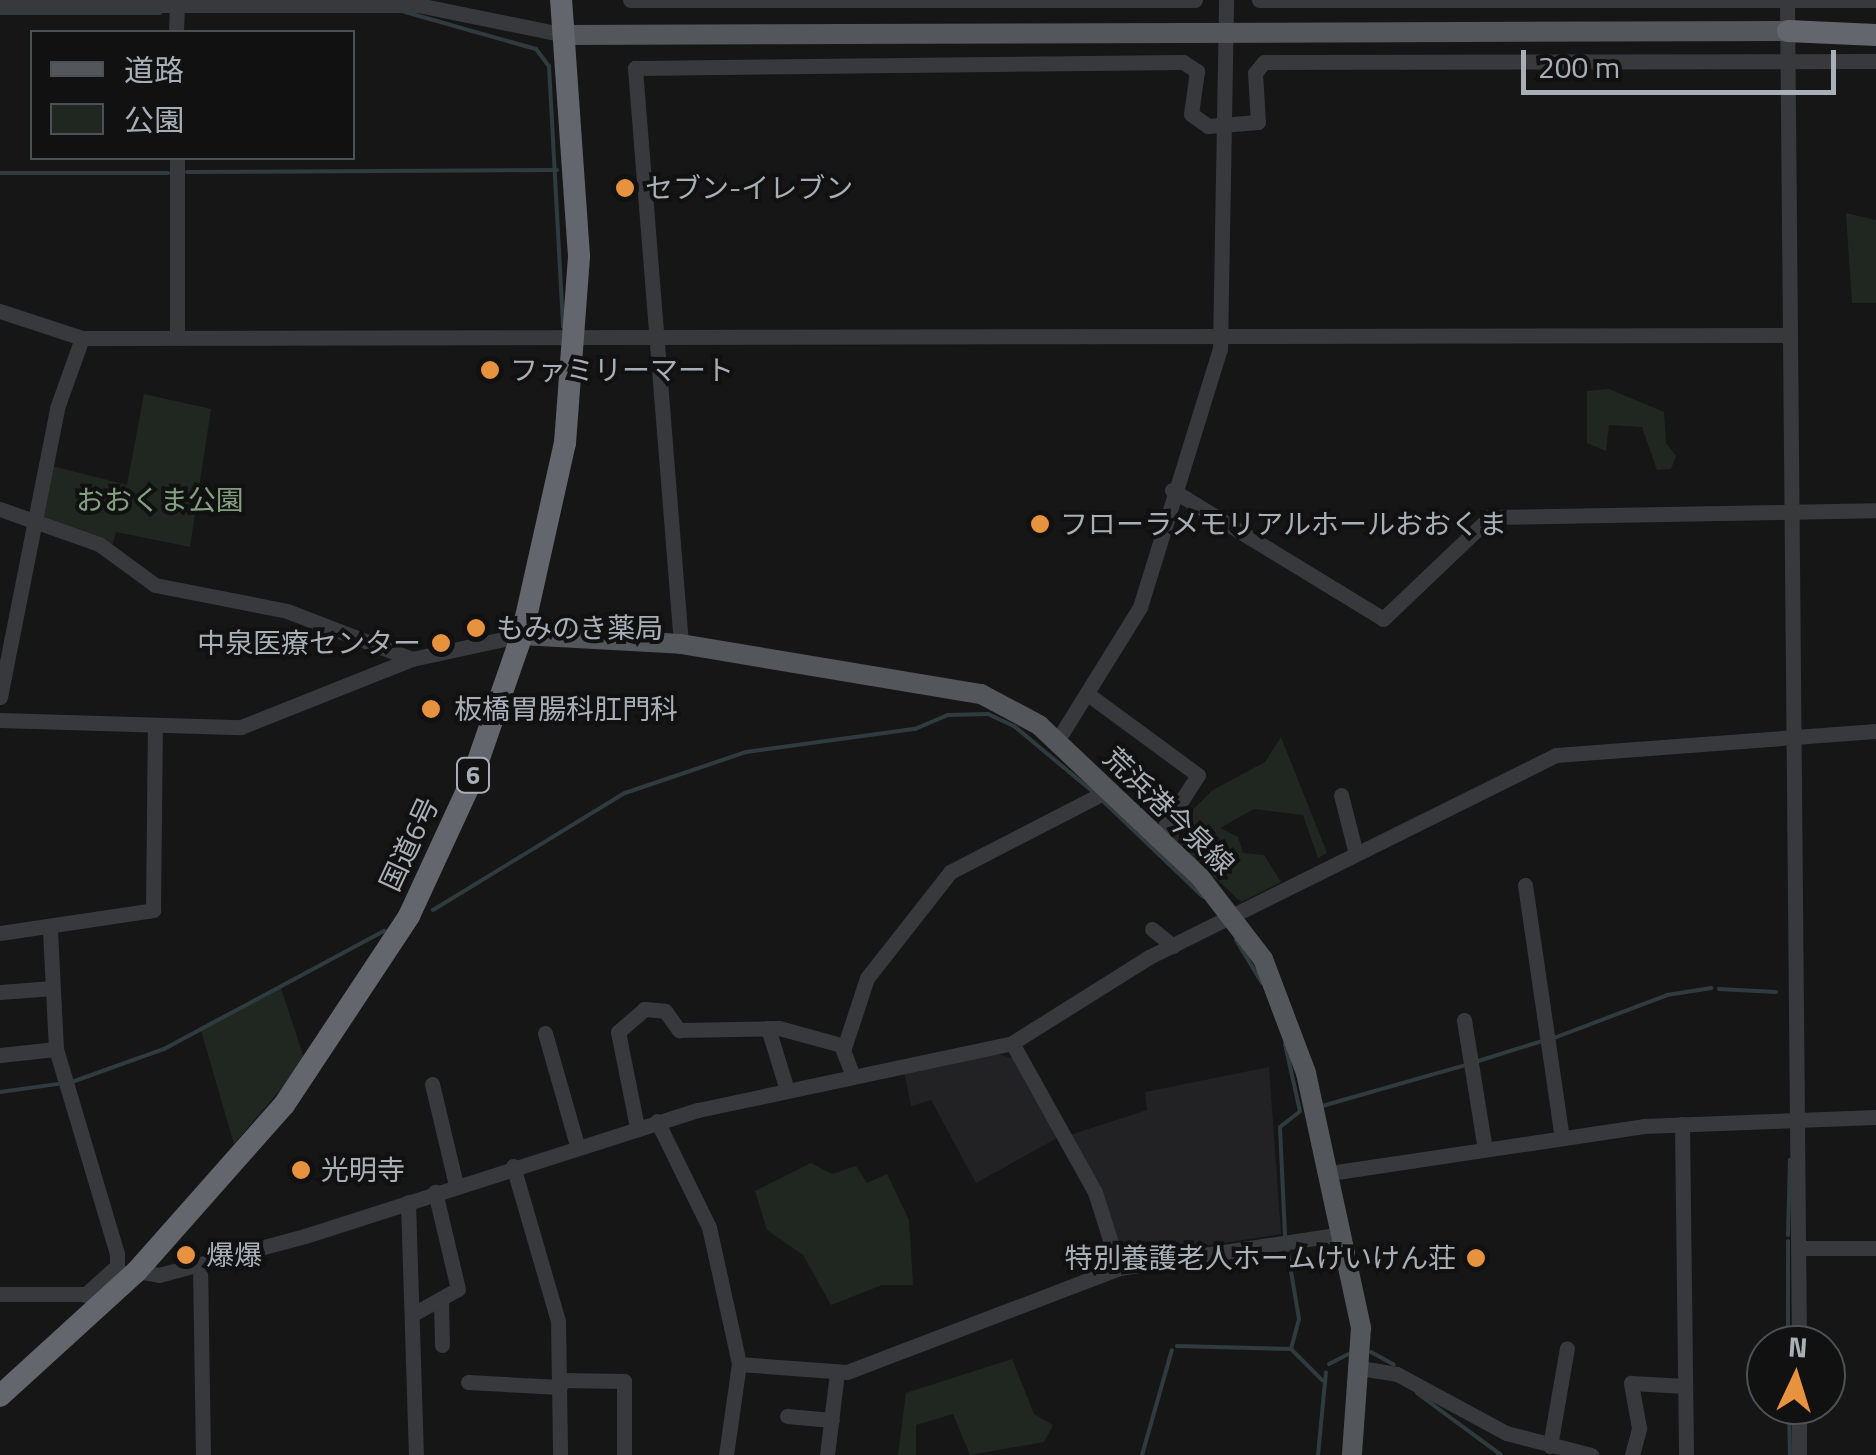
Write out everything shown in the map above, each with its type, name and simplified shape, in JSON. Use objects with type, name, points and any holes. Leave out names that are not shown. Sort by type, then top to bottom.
[{"type":"highway","name":"国道6号","points":[[0,1396],[137,1271],[284,1106],[409,916],[470,784],[522,635],[560,475],[576,338],[561,0]]},
{"type":"highway","points":[[1788,31],[1876,31]]},
{"type":"main road","points":[[565,35],[1788,31]]},
{"type":"main road","name":"荒浜港今泉線","points":[[522,635],[680,644],[967,690],[1010,706],[1057,742],[1158,837],[1234,915],[1294,1029],[1342,1234],[1360,1368],[1352,1455]]},
{"type":"street","points":[[630,0],[1195,0]]},
{"type":"street","points":[[1057,742],[1090,696],[1140,607],[1172,490],[1222,335],[1226,0]]},
{"type":"street","points":[[1259,0],[1876,0]]},
{"type":"street","points":[[1787,0],[1798,1325]]},
{"type":"street","points":[[176,30],[177,2]]},
{"type":"street","points":[[0,5],[418,5],[565,35]]},
{"type":"street","points":[[680,644],[652,336],[634,74],[643,64],[1190,63],[1194,119],[1226,126],[1262,118],[1255,73],[1264,62],[1876,61]]},
{"type":"street","points":[[176,160],[177,336]]},
{"type":"street","points":[[0,311],[82,338],[1790,335]]},
{"type":"street","points":[[0,696],[32,520],[82,338]]},
{"type":"street","points":[[1172,490],[1384,619],[1490,517],[1876,510]]},
{"type":"street","points":[[0,509],[99,544],[155,586],[299,614],[412,658]]},
{"type":"street","points":[[0,720],[155,726],[267,720],[412,658],[522,635]]},
{"type":"street","points":[[1090,696],[1198,775],[1158,837]]},
{"type":"street","points":[[0,933],[50,929],[153,910],[155,726]]},
{"type":"street","points":[[137,1271],[200,1265],[658,1121],[852,1073],[1012,1044],[1172,946],[1355,850],[1556,755],[1876,731]]},
{"type":"street","points":[[852,1073],[844,1048],[867,978],[950,872],[1108,790]]},
{"type":"street","points":[[1341,795],[1355,850]]},
{"type":"street","points":[[1526,885],[1562,1138]]},
{"type":"street","points":[[1152,928],[1172,946]]},
{"type":"street","points":[[50,929],[56,1049],[117,1254],[117,1266],[86,1296]]},
{"type":"street","points":[[0,992],[53,988]]},
{"type":"street","points":[[637,1127],[619,1025],[660,1008],[679,1030],[768,1028],[844,1048]]},
{"type":"street","points":[[1464,1020],[1485,1149]]},
{"type":"street","points":[[768,1028],[787,1090]]},
{"type":"street","points":[[545,1033],[577,1146]]},
{"type":"street","points":[[1012,1044],[1095,1192],[1119,1268]]},
{"type":"street","points":[[0,1056],[56,1049]]},
{"type":"street","points":[[432,1084],[456,1185]]},
{"type":"street","points":[[1330,1173],[1682,1124],[1876,1117]]},
{"type":"street","points":[[658,1121],[709,1227],[739,1364],[726,1455]]},
{"type":"street","points":[[1682,1124],[1686,1455]]},
{"type":"street","points":[[513,1166],[558,1321],[560,1455]]},
{"type":"street","points":[[414,1314],[456,1295],[458,1280],[436,1192]]},
{"type":"street","points":[[408,1202],[416,1455]]},
{"type":"street","points":[[739,1364],[837,1372],[1119,1268],[1342,1234]]},
{"type":"street","points":[[1798,1248],[1876,1248]]},
{"type":"street","points":[[200,1265],[203,1455]]},
{"type":"street","points":[[0,1294],[114,1293]]},
{"type":"street","points":[[441,1302],[442,1345]]},
{"type":"street","points":[[1550,1446],[1567,1348]]},
{"type":"street","points":[[1360,1368],[1397,1374],[1479,1423],[1590,1455]]},
{"type":"street","points":[[827,1455],[837,1372]]},
{"type":"street","points":[[468,1382],[624,1382],[624,1455]]},
{"type":"street","points":[[1632,1455],[1639,1428],[1631,1384],[1685,1386]]},
{"type":"street","points":[[787,1416],[832,1420]]},
{"type":"street","points":[[1799,1425],[1799,1455]]},
{"type":"shaded area","points":[[998,1054],[1012,1058],[1057,1138],[976,1183],[931,1100],[911,1106],[904,1070]]},
{"type":"shaded area","points":[[1269,1067],[1281,1234],[1125,1258],[1070,1135],[1147,1110],[1145,1092]]},
{"type":"green space","points":[[1846,213],[1876,220],[1876,303],[1852,303]]},
{"type":"green space","points":[[1609,389],[1664,412],[1666,443],[1676,456],[1671,469],[1657,470],[1642,427],[1609,425],[1606,451],[1587,443],[1587,391]]},
{"type":"green space","name":"おおくま公園","points":[[144,394],[211,409],[190,547],[116,532],[112,546],[40,515],[48,465],[127,485]]},
{"type":"green space","points":[[1281,737],[1327,853],[1318,858],[1303,815],[1254,809],[1220,828],[1238,837],[1243,853],[1264,855],[1281,882],[1241,902],[1168,834],[1213,790],[1265,762]]},
{"type":"green space","points":[[280,985],[305,1061],[234,1144],[200,1027]]},
{"type":"green space","points":[[811,1163],[832,1174],[856,1166],[867,1183],[887,1174],[909,1220],[913,1285],[882,1285],[831,1305],[803,1255],[767,1230],[755,1191]]},
{"type":"green space","points":[[1012,1359],[1034,1414],[1053,1425],[1044,1442],[970,1455],[953,1414],[916,1425],[916,1455],[898,1455],[906,1393]]},
{"type":"waterway","points":[[405,12],[536,49],[549,66],[563,327]]},
{"type":"waterway","points":[[0,13],[160,13]]},
{"type":"waterway","points":[[187,172],[557,170]]},
{"type":"waterway","points":[[0,173],[168,173]]},
{"type":"waterway","points":[[433,910],[625,793],[746,752],[915,729],[948,715],[988,714],[1014,726],[1092,791]]},
{"type":"waterway","points":[[1102,800],[1203,897]]},
{"type":"waterway","points":[[69,1083],[164,1049],[384,931]]},
{"type":"waterway","points":[[1236,940],[1262,983]]},
{"type":"waterway","points":[[1554,1038],[1667,995],[1711,988]]},
{"type":"waterway","points":[[1719,989],[1776,992]]},
{"type":"waterway","points":[[1475,1062],[1542,1041]]},
{"type":"waterway","points":[[1285,1044],[1300,1111]]},
{"type":"waterway","points":[[1322,1106],[1466,1065]]},
{"type":"waterway","points":[[0,1092],[58,1084]]},
{"type":"waterway","points":[[1285,1235],[1280,1127],[1299,1112]]},
{"type":"waterway","points":[[1788,1235],[1790,1160]]},
{"type":"waterway","points":[[1788,1241],[1788,1325]]},
{"type":"waterway","points":[[1177,1346],[1291,1349],[1299,1319],[1287,1247]]},
{"type":"waterway","points":[[1291,1349],[1322,1380]]},
{"type":"waterway","points":[[1142,1455],[1172,1350]]},
{"type":"waterway","points":[[1371,1352],[1394,1365]]},
{"type":"waterway","points":[[1329,1364],[1349,1354]]},
{"type":"waterway","points":[[1318,1455],[1326,1372]]},
{"type":"waterway","points":[[1417,1393],[1501,1455]]},
{"type":"waterway","points":[[1789,1425],[1790,1455]]},
{"type":"place","name":"セブン-イレブン","points":[[625,188]]},
{"type":"place","name":"ファミリーマート","points":[[490,370]]},
{"type":"place","name":"フローラメモリアルホールおおくま","points":[[1040,524]]},
{"type":"place","name":"もみのき薬局","points":[[476,628]]},
{"type":"place","name":"中泉医療センター","points":[[441,643]]},
{"type":"place","name":"板橋胃腸科肛門科","points":[[431,709]]},
{"type":"place","name":"光明寺","points":[[301,1170]]},
{"type":"place","name":"爆爆","points":[[186,1255]]},
{"type":"place","name":"特別養護老人ホームけいけん荘","points":[[1476,1258]]}]
